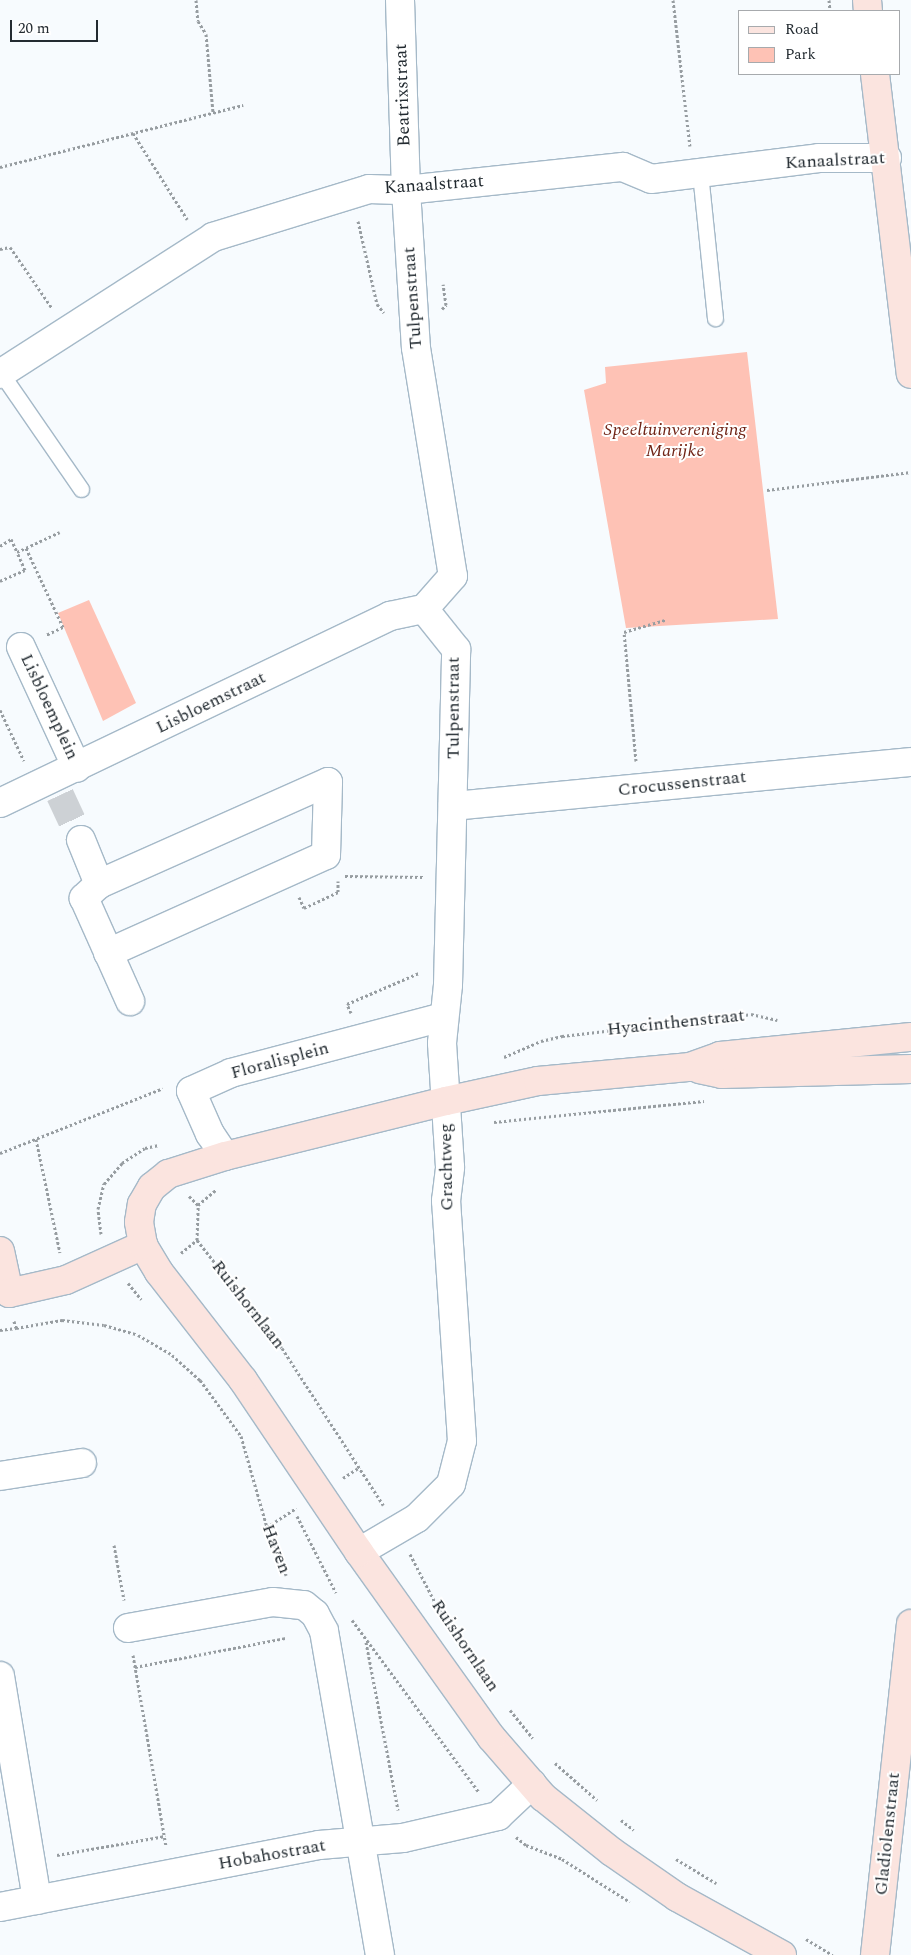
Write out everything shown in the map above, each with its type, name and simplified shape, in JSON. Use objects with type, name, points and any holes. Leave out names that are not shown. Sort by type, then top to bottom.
[{"type":"main road","points":[[875,75],[899,157],[911,374]]},
{"type":"main road","points":[[447,1114],[538,1081],[690,1066],[720,1056],[911,1037]]},
{"type":"main road","points":[[690,1066],[722,1074],[911,1069]]},
{"type":"main road","name":"Grachtweg","points":[[143,1245],[138,1222],[142,1204],[152,1187],[168,1174],[225,1156],[447,1114]]},
{"type":"main road","points":[[0,1252],[4,1293],[66,1280],[143,1245]]},
{"type":"main road","name":"Ruishornlaan","points":[[143,1245],[158,1272],[243,1380],[359,1552],[491,1737],[532,1784],[612,1852],[677,1897],[782,1955]]},
{"type":"main road","name":"Gladiolenstraat","points":[[875,1955],[909,1665],[911,1624]]},
{"type":"street","name":"Beatrixstraat","points":[[400,0],[406,190]]},
{"type":"street","name":"Kanaalstraat","points":[[0,373],[213,237],[369,189],[406,190],[623,167],[651,179],[818,158],[899,157]]},
{"type":"street","name":"Tulpenstraat","points":[[406,190],[416,348],[453,576],[424,608],[456,649],[449,960],[443,1017],[447,1114]]},
{"type":"street","name":"Lisbloemstraat","points":[[0,803],[50,787],[77,768],[390,616],[424,608]]},
{"type":"street","name":"Lisbloemplein","points":[[21,647],[77,768]]},
{"type":"street","name":"Crocussenstraat","points":[[453,806],[911,762]]},
{"type":"street","points":[[108,953],[326,855],[328,782],[99,884],[84,898],[108,953],[130,1001]]},
{"type":"street","points":[[81,840],[99,884]]},
{"type":"street","name":"Floralisplein","points":[[191,1091],[231,1073],[443,1017]]},
{"type":"street","points":[[191,1091],[210,1134],[225,1156]]},
{"type":"street","name":"Grachtweg","points":[[359,1552],[417,1518],[451,1484],[462,1441],[446,1201],[450,1167],[447,1114]]},
{"type":"street","points":[[0,1476],[82,1463]]},
{"type":"street","points":[[128,1628],[273,1602],[304,1605],[315,1614],[324,1631],[362,1841],[380,1955]]},
{"type":"street","points":[[0,1676],[37,1900]]},
{"type":"street","name":"Hobahostraat","points":[[0,1906],[318,1845],[403,1838],[498,1816],[532,1784]]},
{"type":"lane","points":[[697,174],[716,318]]},
{"type":"lane","points":[[0,373],[81,489]]},
{"type":"path","points":[[196,0],[198,21],[206,34],[213,112]]},
{"type":"path","points":[[673,0],[697,174]]},
{"type":"path","points":[[0,167],[243,105]]},
{"type":"path","points":[[133,133],[203,244]]},
{"type":"path","points":[[351,194],[377,304],[416,348]]},
{"type":"path","points":[[0,249],[10,247],[66,330]]},
{"type":"path","points":[[767,490],[911,472]]},
{"type":"path","points":[[17,552],[60,532]]},
{"type":"path","points":[[0,546],[11,539],[25,570],[0,581]]},
{"type":"path","points":[[21,647],[63,627],[26,548]]},
{"type":"path","points":[[640,789],[624,632],[665,620]]},
{"type":"path","points":[[0,710],[50,787]]},
{"type":"path","points":[[288,872],[304,908],[338,892],[338,876],[451,877]]},
{"type":"path","points":[[362,1038],[346,1004],[449,960]]},
{"type":"path","name":"Hyacinthenstraat","points":[[497,1058],[541,1041],[562,1036],[718,1016],[750,1014],[785,1022]]},
{"type":"path","points":[[0,1153],[175,1084],[191,1091]]},
{"type":"path","points":[[447,1114],[709,1101]]},
{"type":"path","points":[[36,1139],[66,1280]]},
{"type":"path","points":[[110,1260],[100,1231],[98,1209],[104,1184],[122,1163],[145,1148]]},
{"type":"path","name":"Ruishornlaan","points":[[197,1240],[282,1348],[397,1530],[437,1606],[464,1646]]},
{"type":"path","points":[[4,1293],[16,1328]]},
{"type":"path","name":"Haven","points":[[0,1330],[62,1320],[104,1325],[138,1335],[172,1354],[200,1380],[241,1436],[267,1527],[287,1579],[304,1605]]},
{"type":"path","points":[[267,1527],[294,1509]]},
{"type":"path","points":[[114,1545],[171,1874]]},
{"type":"path","points":[[135,1667],[286,1638]]},
{"type":"path","points":[[366,1640],[403,1838]]},
{"type":"path","name":"Ruishornlaan","points":[[503,1702],[534,1740]]},
{"type":"path","points":[[553,1762],[601,1804]]},
{"type":"path","points":[[616,1816],[639,1834]]},
{"type":"path","points":[[30,1860],[165,1836]]},
{"type":"path","points":[[671,1855],[720,1885]]},
{"type":"path","points":[[801,1936],[833,1955]]},
{"type":"green space","name":"Speeltuinvereniging Marijke","points":[[747,352],[778,619],[626,628],[584,390],[606,383],[605,367]]},
{"type":"green space","points":[[89,600],[136,703],[103,721],[58,613]]},
{"type":"tunnel","points":[[60,795],[81,840]]}]
